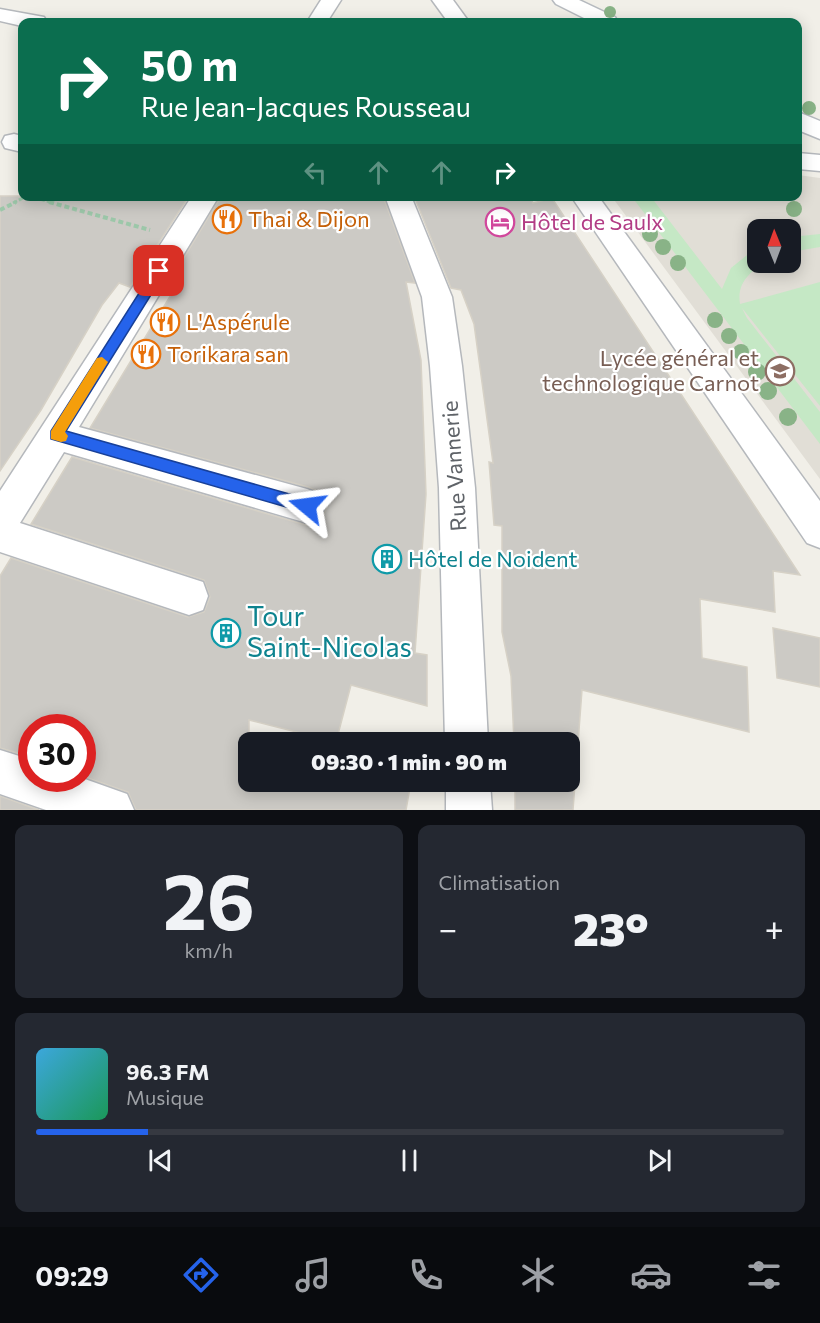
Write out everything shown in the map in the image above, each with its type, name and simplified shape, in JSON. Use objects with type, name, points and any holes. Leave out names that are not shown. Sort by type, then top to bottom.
[{"type":"street","points":[[319,18],[331,0]]},
{"type":"street","points":[[442,0],[455,18]]},
{"type":"street","points":[[563,0],[599,18]]},
{"type":"street","points":[[0,15],[18,18]]},
{"type":"street","points":[[802,122],[820,131]]},
{"type":"street","points":[[802,161],[820,163]]},
{"type":"street","points":[[0,523],[203,201]]},
{"type":"street","name":"Rue Vannerie","points":[[400,201],[437,297],[446,366],[457,488],[467,732]]},
{"type":"street","points":[[588,201],[820,531]]},
{"type":"street","points":[[56,435],[307,506]]},
{"type":"street","points":[[0,534],[189,596]]},
{"type":"street","points":[[0,772],[111,810]]},
{"type":"street","points":[[469,792],[470,810]]},
{"type":"path","points":[[0,210],[18,201]]},
{"type":"path","points":[[46,201],[180,239]]},
{"type":"shaded area","name":"Lycée général et technologique Carnot","points":[[802,176],[820,178],[820,479],[615,201],[802,201]]},
{"type":"green space","points":[[635,201],[654,201],[722,289],[731,268],[747,255],[747,273],[752,273],[742,285],[740,304],[820,282],[820,406],[742,308],[747,318],[820,412],[820,444]]},
{"type":"green space","points":[[820,234],[820,247],[801,250],[801,236]]},
{"type":"building","points":[[0,196],[18,196],[18,201],[186,201],[130,287],[119,283],[102,305],[41,410],[0,471]]},
{"type":"building","points":[[218,201],[385,201],[415,283],[406,282],[421,360],[426,494],[415,653],[427,655],[427,706],[351,685],[339,732],[296,732],[249,720],[249,732],[238,732],[238,792],[409,792],[406,810],[136,810],[128,792],[96,781],[96,714],[18,714],[18,753],[0,748],[0,576],[11,558],[188,617],[204,612],[210,597],[204,580],[31,524],[72,457],[306,525],[321,520],[327,507],[322,493],[308,487],[90,428],[177,285],[170,281]]},
{"type":"building","points":[[416,201],[532,201],[533,203],[554,201],[800,575],[773,571],[775,612],[700,599],[702,658],[747,667],[749,732],[582,690],[579,732],[514,732],[511,676],[502,632],[502,526],[494,525],[489,462],[493,463],[474,324],[461,290],[451,288]]},
{"type":"building","points":[[773,628],[820,638],[820,687],[777,678]]},
{"type":"building","points":[[515,792],[574,792],[573,810],[515,810]]},
{"type":"building","points":[[0,796],[39,810],[0,810]]},
{"type":"slow traffic","points":[[61,436],[56,435],[102,362]]},
{"type":"place","name":"Thai & Dijon","points":[[227,219]]},
{"type":"place","name":"Hôtel de Saulx","points":[[500,222]]},
{"type":"place","name":"L'Aspérule","points":[[165,322]]},
{"type":"place","name":"Torikara san","points":[[146,354]]},
{"type":"place","name":"Lycée général et technologique Carnot","points":[[780,371]]},
{"type":"place","name":"Hôtel de Noident","points":[[387,559]]},
{"type":"place","name":"Tour Saint-Nicolas","points":[[226,633]]},
{"type":"route","points":[[159,271],[56,435],[307,506]]}]
